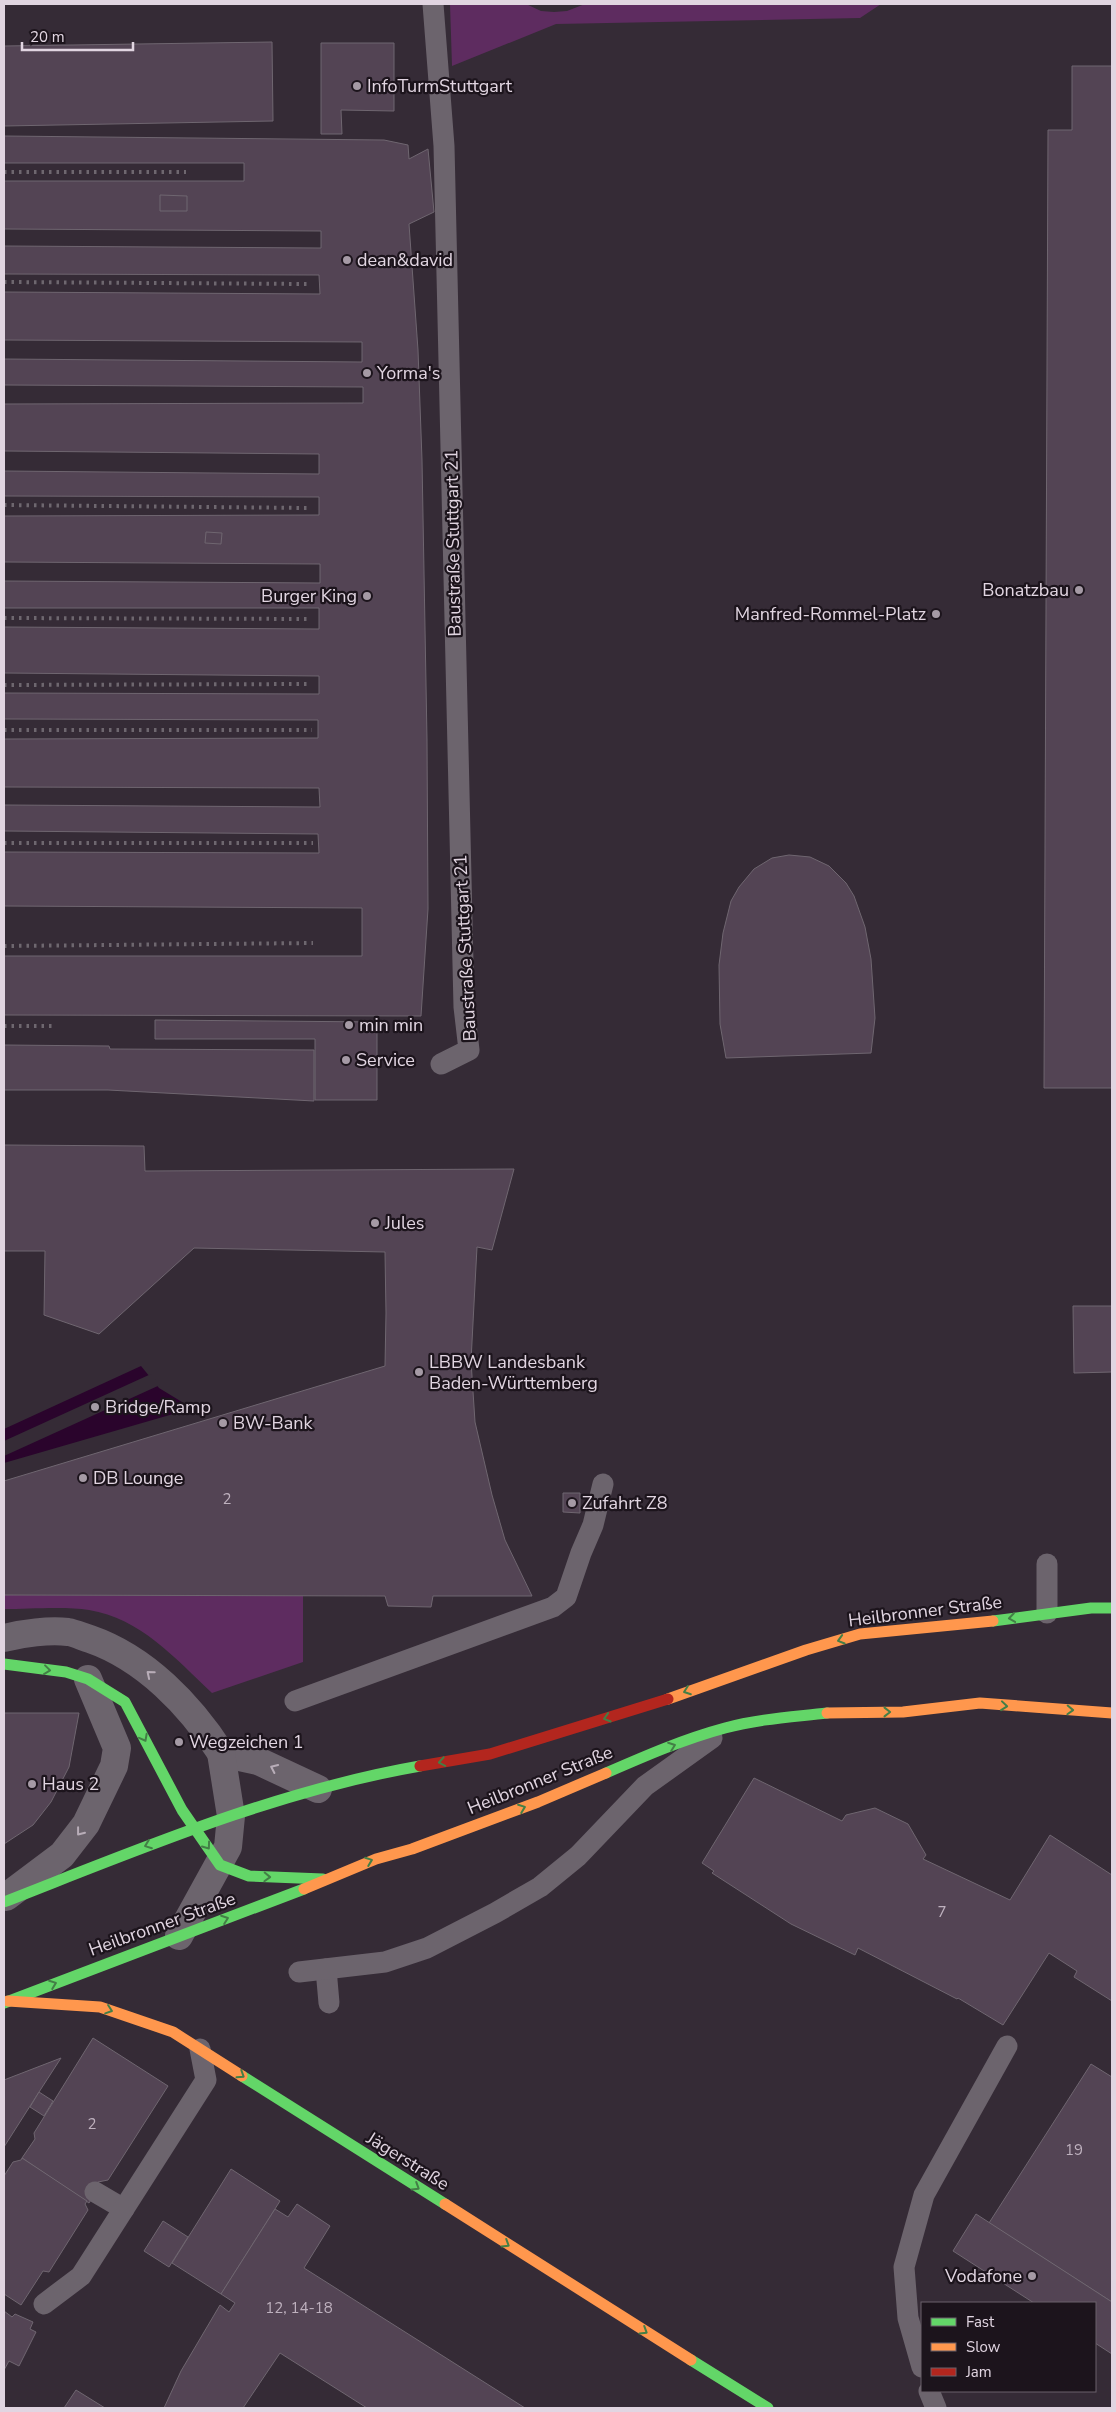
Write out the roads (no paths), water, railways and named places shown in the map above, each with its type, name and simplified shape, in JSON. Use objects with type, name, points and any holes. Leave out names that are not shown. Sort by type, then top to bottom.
[{"type":"main road","name":"Heilbronner Straße","points":[[4,1901],[193,1828],[231,1816],[370,1775],[490,1754],[654,1704],[806,1650],[860,1634],[1047,1613],[1112,1608]]},
{"type":"main road","points":[[4,1664],[66,1672],[88,1679],[125,1702],[182,1810],[220,1865],[249,1876],[323,1879]]},
{"type":"main road","name":"Heilbronner Straße","points":[[6,2002],[266,1904],[323,1879],[499,1817],[629,1762],[725,1728],[759,1721],[830,1713],[903,1712],[980,1703],[1112,1713]]},
{"type":"main road","name":"Jägerstraße","points":[[6,2002],[100,2007],[173,2032],[768,2408]]},
{"type":"street","points":[[4,1638],[17,1634],[69,1632],[102,1643],[136,1662],[172,1692],[207,1732],[221,1752],[231,1816],[228,1847],[220,1865],[179,1936]]},
{"type":"street","points":[[4,1901],[62,1855],[86,1824],[114,1766],[117,1748],[88,1679]]},
{"type":"street","points":[[221,1752],[258,1761],[318,1789]]},
{"type":"lane","name":"Baustraße Stuttgart 21","points":[[433,4],[444,146],[464,1007],[469,1050],[440,1064]]},
{"type":"lane","points":[[295,1701],[553,1607],[566,1597],[593,1525],[603,1484]]},
{"type":"lane","points":[[1047,1613],[1048,1564]]},
{"type":"lane","points":[[299,1972],[385,1962],[427,1948],[540,1886],[578,1856],[646,1786],[725,1728]]},
{"type":"lane","points":[[326,1969],[328,2003]]},
{"type":"lane","points":[[921,2364],[908,2318],[904,2267],[924,2195],[1007,2046]]},
{"type":"lane","points":[[44,2304],[81,2276],[206,2080],[200,2049]]},
{"type":"lane","points":[[95,2192],[124,2209]]},
{"type":"lane","points":[[929,2392],[936,2408]]},
{"type":"railway","points":[[4,172],[186,172]]},
{"type":"railway","points":[[4,282],[307,284]]},
{"type":"railway","points":[[4,505],[309,508]]},
{"type":"railway","points":[[4,618],[310,619]]},
{"type":"railway","points":[[4,685],[309,684]]},
{"type":"railway","points":[[4,730],[312,730]]},
{"type":"railway","points":[[4,843],[313,843]]},
{"type":"railway","points":[[4,946],[313,943]]},
{"type":"railway","points":[[4,1026],[52,1026]]},
{"type":"place","name":"InfoTurmStuttgart","points":[[357,86]]},
{"type":"place","name":"dean&david","points":[[347,260]]},
{"type":"place","name":"Yorma's","points":[[367,373]]},
{"type":"place","name":"Bonatzbau","points":[[1079,590]]},
{"type":"place","name":"Burger King","points":[[367,596]]},
{"type":"place","name":"Manfred-Rommel-Platz","points":[[936,614]]},
{"type":"place","name":"min min","points":[[349,1025]]},
{"type":"place","name":"Service","points":[[346,1060]]},
{"type":"place","name":"Jules","points":[[375,1223]]},
{"type":"place","name":"LBBW Landesbank Baden-Württemberg","points":[[419,1372]]},
{"type":"place","name":"Bridge/Ramp","points":[[95,1407]]},
{"type":"place","name":"BW-Bank","points":[[223,1423]]},
{"type":"place","name":"DB Lounge","points":[[83,1478]]},
{"type":"place","name":"Zufahrt Z8","points":[[572,1503]]},
{"type":"place","name":"Wegzeichen 1","points":[[179,1742]]},
{"type":"place","name":"Haus 2","points":[[32,1784]]},
{"type":"place","name":"Vodafone","points":[[1032,2276]]}]
